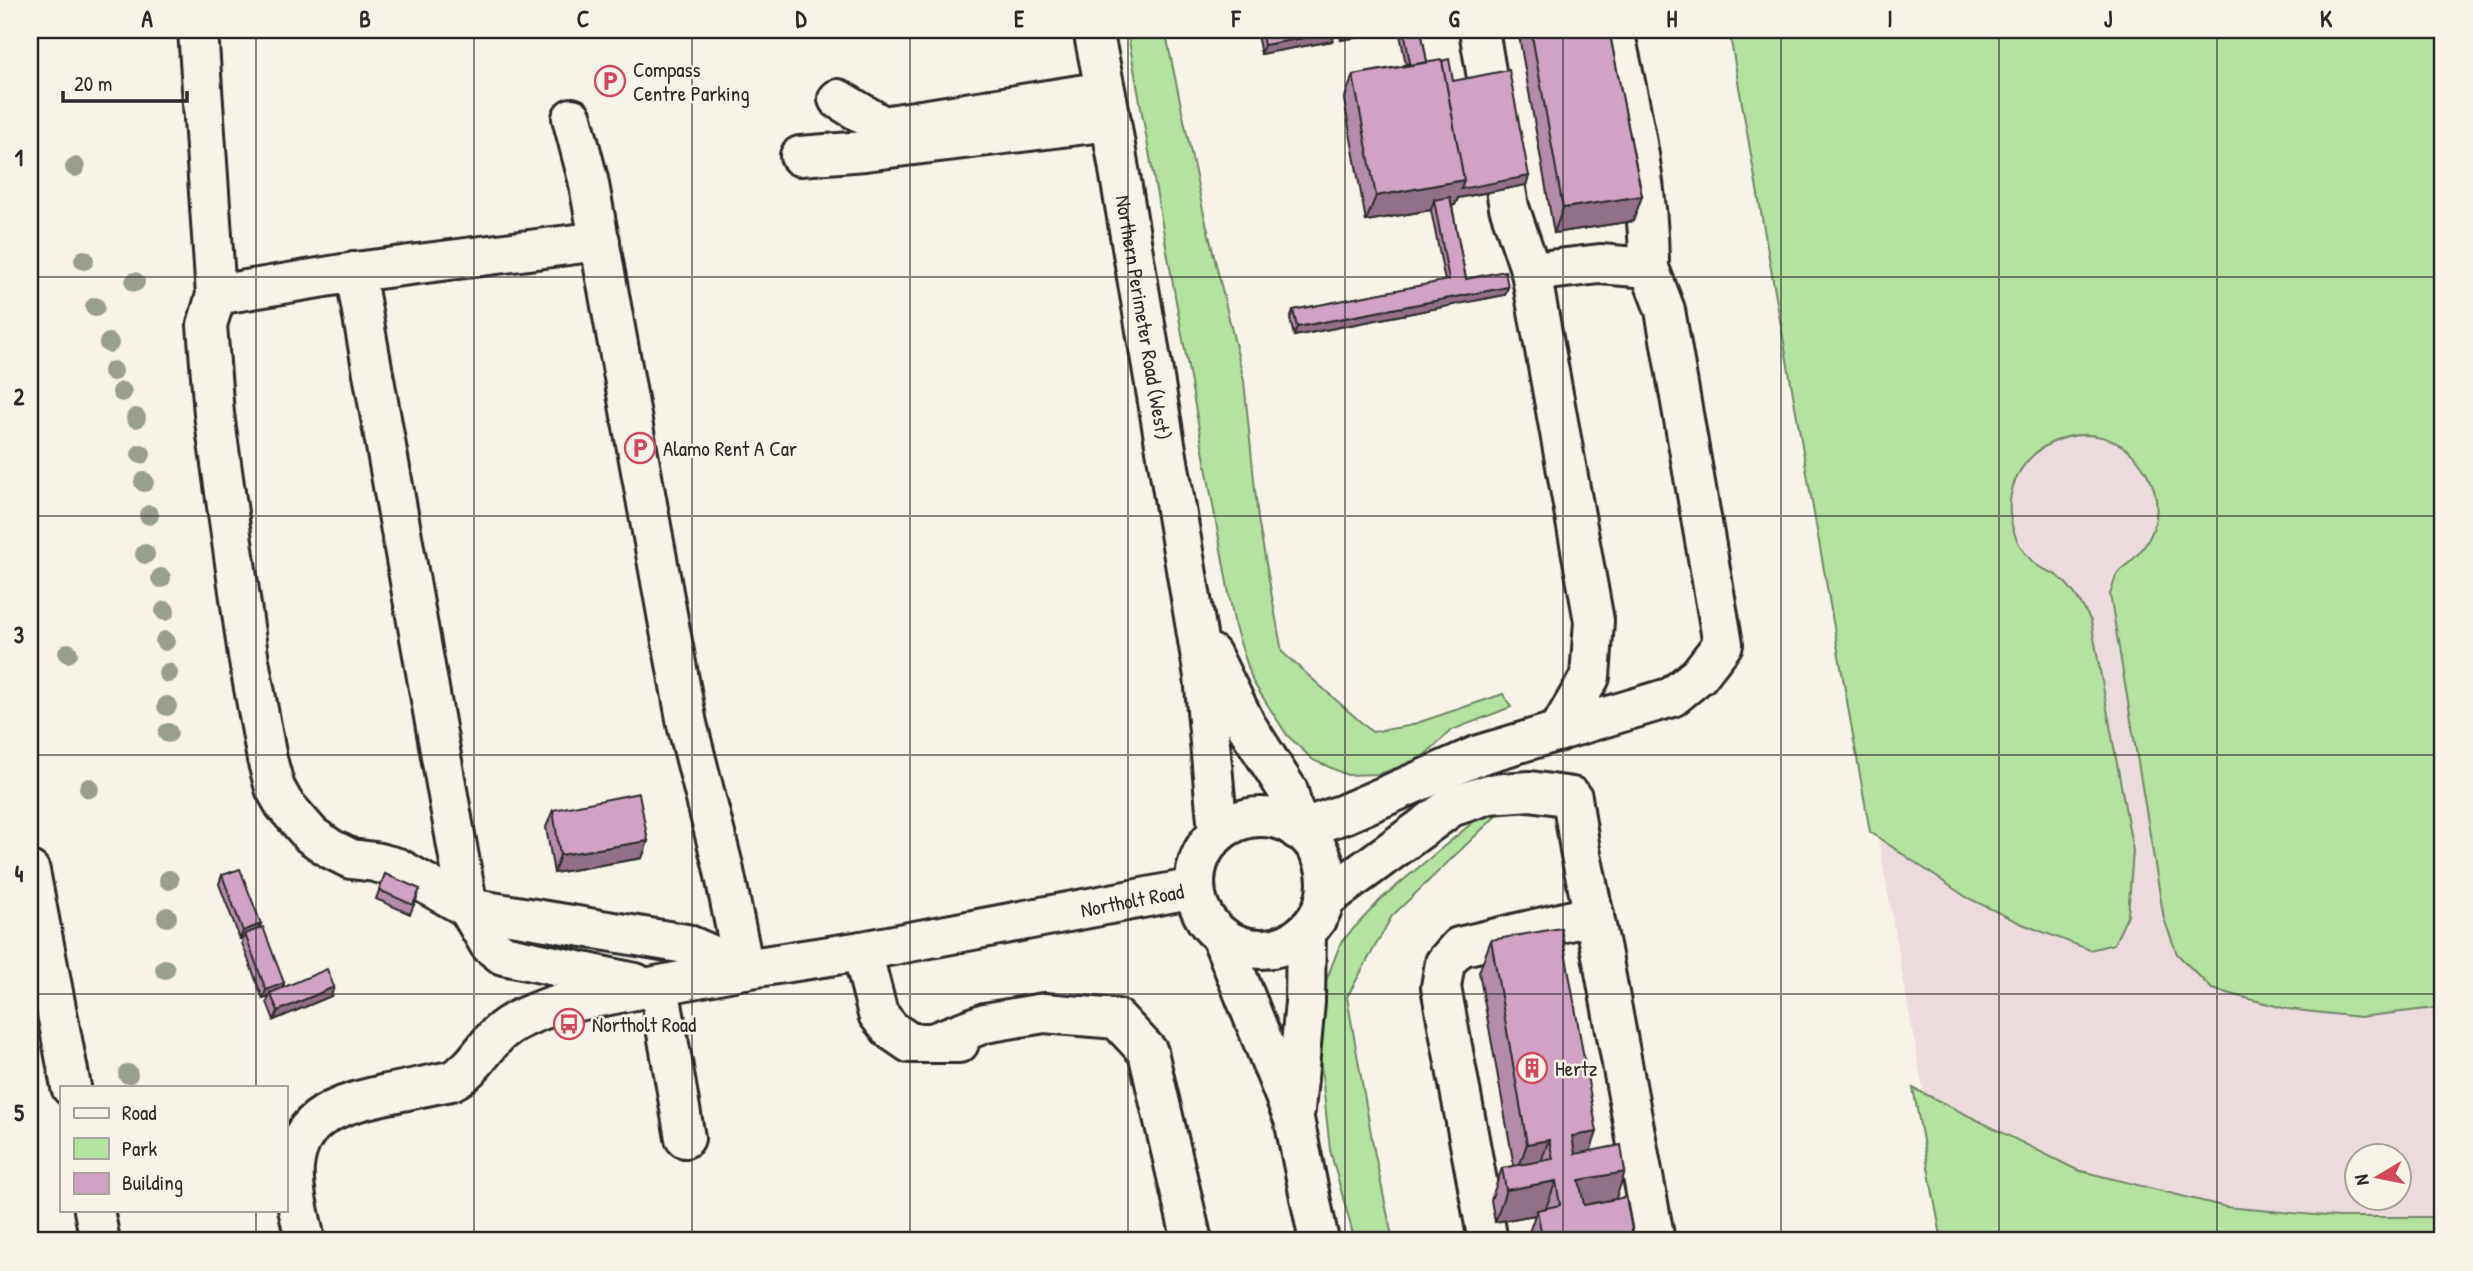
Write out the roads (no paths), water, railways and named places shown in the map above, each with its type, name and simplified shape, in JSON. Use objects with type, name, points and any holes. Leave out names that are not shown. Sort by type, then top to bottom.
[{"type":"main road","points":[[198,30],[216,295],[207,325],[214,414],[248,655],[275,788],[296,819],[331,849],[351,859],[398,868],[468,908],[685,944],[744,969]]},
{"type":"main road","name":"Northern Perimeter Road (West)","points":[[1093,30],[1204,676],[1219,832]]},
{"type":"main road","points":[[1479,30],[1509,207],[1531,272],[1594,621],[1590,677],[1558,732]]},
{"type":"main road","points":[[1298,830],[1345,814],[1479,755],[1672,697],[1699,675],[1723,644],[1665,310],[1648,268],[1649,223],[1642,163],[1614,30]]},
{"type":"main road","points":[[838,99],[883,126],[1108,106]]},
{"type":"main road","points":[[800,156],[865,151],[1108,106]]},
{"type":"main road","points":[[572,118],[589,179],[687,724],[723,866],[744,969]]},
{"type":"main road","points":[[216,295],[355,272],[600,241]]},
{"type":"main road","points":[[1531,272],[1600,264],[1648,268]]},
{"type":"main road","points":[[355,272],[468,908],[489,944],[503,955],[655,986],[685,1138]]},
{"type":"main road","name":"Northern Perimeter Road (West)","points":[[1193,606],[1215,667],[1246,725],[1288,791],[1298,830]]},
{"type":"main road","points":[[1221,936],[1246,948],[1280,947],[1315,915],[1451,807],[1489,794],[1530,790],[1572,797],[1654,1241]]},
{"type":"main road","points":[[1294,1119],[1315,915],[1325,870],[1311,841],[1298,830],[1284,822],[1258,818],[1233,824],[1219,832],[1202,853],[1196,869],[1195,888],[1199,906],[1207,921],[1221,936],[1294,1119],[1318,1241]]},
{"type":"main road","points":[[30,871],[71,1086]]},
{"type":"main road","name":"Northolt Road","points":[[305,1241],[294,1167],[297,1150],[305,1133],[318,1119],[349,1102],[458,1077],[477,1060],[499,1033],[526,1016],[552,1006],[655,986],[862,951],[1195,888]]},
{"type":"main road","points":[[1488,1241],[1441,987],[1446,963],[1459,947],[1594,915]]},
{"type":"main road","points":[[862,951],[878,1014],[891,1030],[910,1043],[995,1044],[1044,1035],[1082,1017],[1117,1019],[1148,1052],[1192,1241]]},
{"type":"main road","points":[[94,1212],[100,1241]]},
{"type":"place","name":"Compass Centre Parking","points":[[610,81]]},
{"type":"place","name":"Alamo Rent A Car","points":[[640,448]]},
{"type":"place","name":"Northolt Road","points":[[569,1024]]},
{"type":"place","name":"Hertz","points":[[1532,1068]]}]
